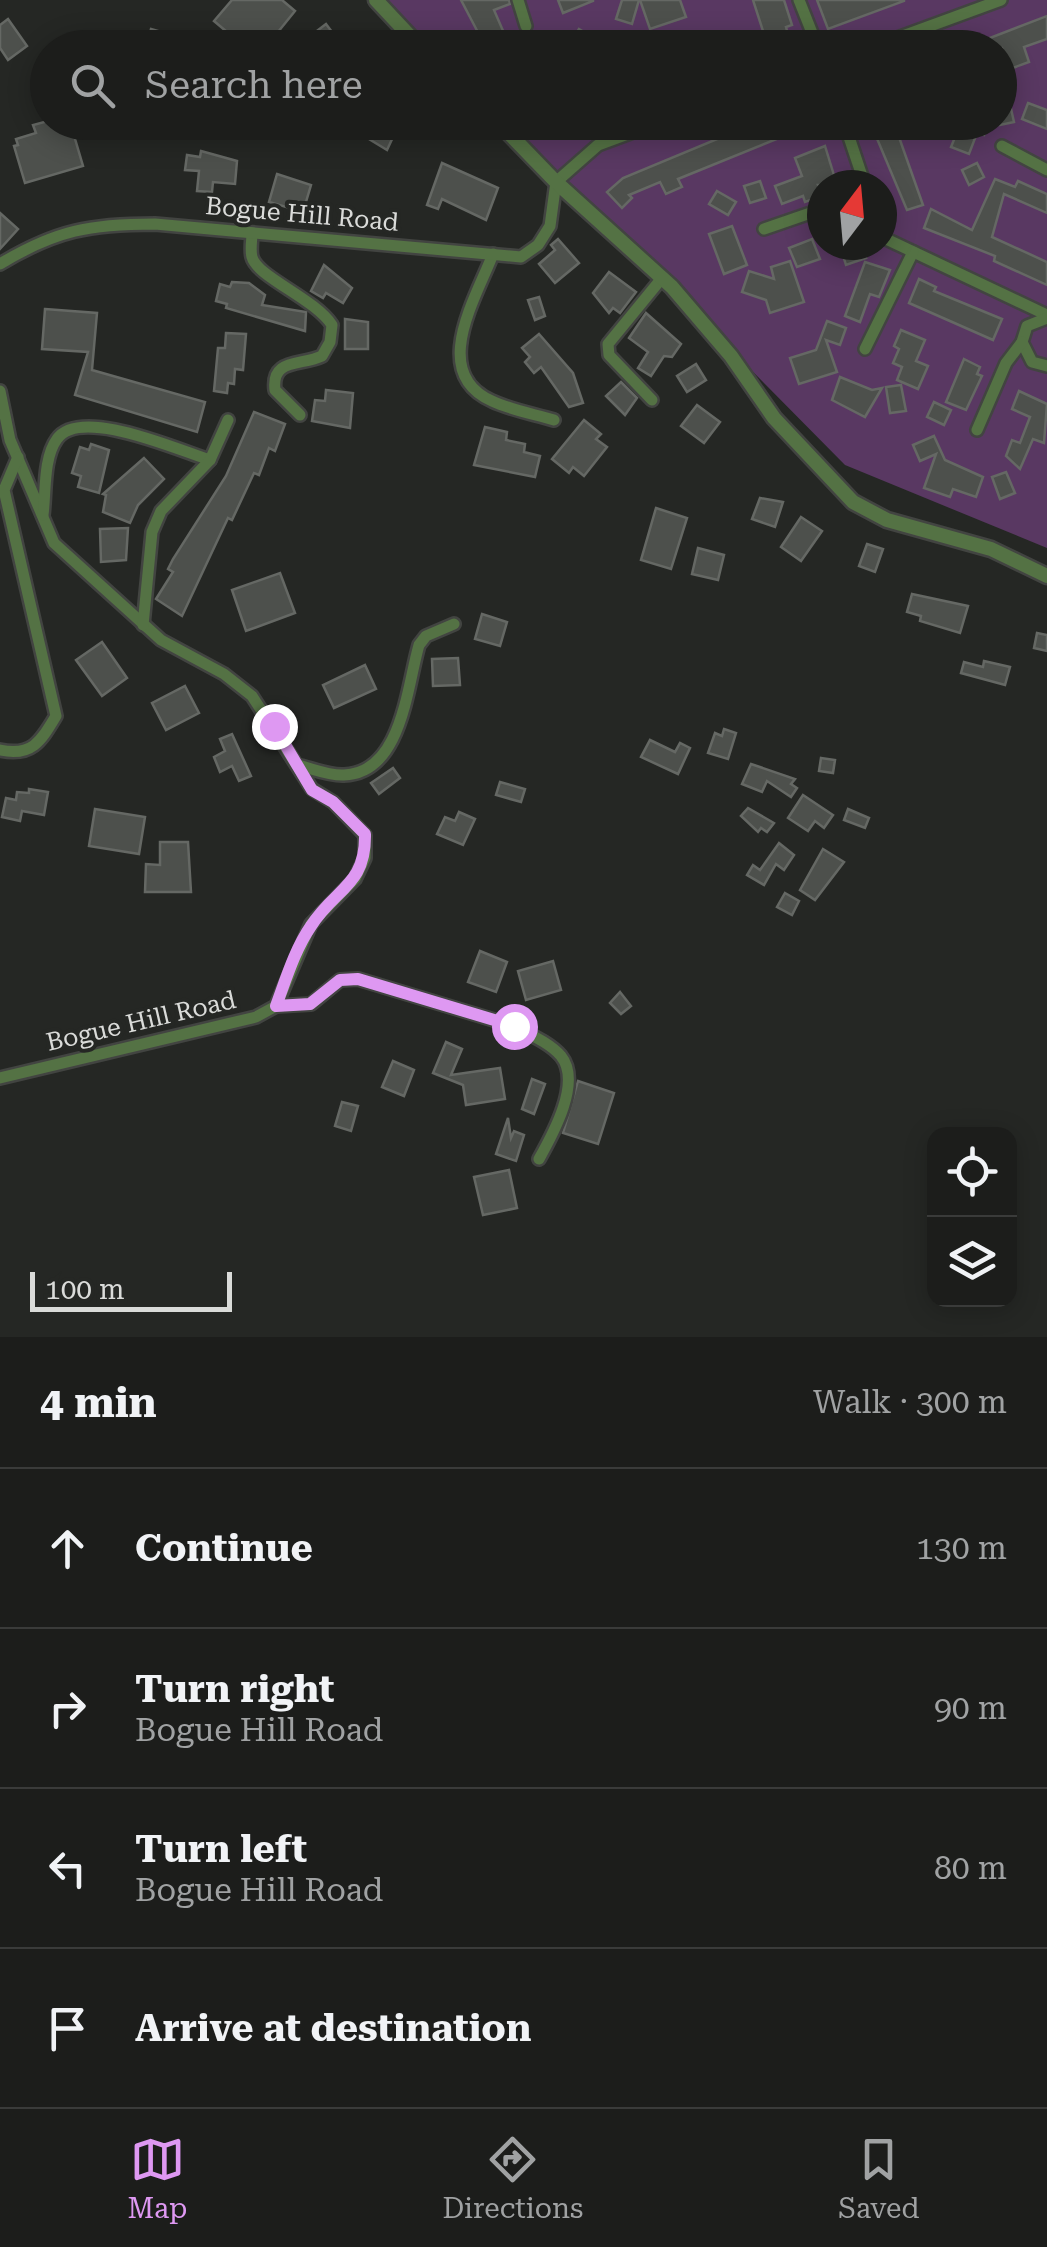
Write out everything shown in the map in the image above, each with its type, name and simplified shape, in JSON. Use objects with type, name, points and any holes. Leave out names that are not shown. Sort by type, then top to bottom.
[{"type":"street","points":[[376,0],[404,30]]},
{"type":"street","points":[[518,0],[526,26]]},
{"type":"street","points":[[800,0],[811,30]]},
{"type":"street","points":[[919,30],[1001,0]]},
{"type":"street","points":[[515,140],[662,278],[731,356],[814,465],[853,502],[887,520],[991,548],[1047,576]]},
{"type":"street","points":[[556,182],[598,145],[611,140]]},
{"type":"street","points":[[850,140],[860,170]]},
{"type":"street","points":[[1002,146],[1047,170]]},
{"type":"street","name":"Bogue Hill Road","points":[[0,264],[46,237],[96,224],[252,232],[521,257],[538,245],[550,226],[556,182]]},
{"type":"street","points":[[764,230],[807,214]]},
{"type":"street","points":[[252,232],[252,258],[261,273],[304,295],[332,324],[330,342],[322,356],[281,367],[276,373],[275,390],[300,415]]},
{"type":"street","points":[[897,242],[1047,316]]},
{"type":"street","points":[[865,349],[913,252]]},
{"type":"street","points":[[493,254],[457,349],[464,376],[489,400],[554,420]]},
{"type":"street","points":[[652,400],[608,355],[608,344],[662,278]]},
{"type":"street","points":[[977,430],[1006,362],[1022,342],[1027,326],[1020,301]]},
{"type":"street","points":[[1027,326],[1047,316]]},
{"type":"street","points":[[1022,342],[1028,358]]},
{"type":"street","points":[[1006,362],[1028,358],[1047,366]]},
{"type":"street","points":[[0,391],[10,440],[54,543],[142,624],[252,696],[312,790],[333,802],[365,834],[365,858],[355,879],[311,924],[276,1006]]},
{"type":"street","points":[[142,624],[148,551],[156,522],[210,460],[228,420]]},
{"type":"street","points":[[43,520],[53,446],[68,430],[83,425],[104,427],[210,460]]},
{"type":"street","points":[[0,750],[16,754],[38,746],[56,716],[4,490],[18,457]]},
{"type":"street","points":[[297,764],[345,776],[370,765],[390,744],[419,646],[426,636],[454,624]]},
{"type":"street","name":"Bogue Hill Road","points":[[0,1078],[256,1017],[276,1006],[310,1004],[340,980],[358,979],[484,1016],[534,1037],[562,1056],[569,1078],[560,1112],[539,1158]]},
{"type":"shaded area","points":[[386,0],[1047,0],[1047,548],[845,465],[524,140],[1017,140],[1017,30],[415,30]]},
{"type":"building","points":[[232,0],[282,0],[295,11],[280,30],[225,30],[214,21]]},
{"type":"building","points":[[461,0],[509,0],[510,4],[494,10],[503,30],[477,30]]},
{"type":"building","points":[[558,0],[593,0],[593,1],[563,13]]},
{"type":"building","points":[[622,0],[639,0],[632,24],[616,19]]},
{"type":"building","points":[[640,0],[680,0],[686,17],[650,29]]},
{"type":"building","points":[[753,0],[784,0],[792,25],[787,30],[763,30]]},
{"type":"building","points":[[817,0],[904,0],[904,1],[828,29]]},
{"type":"building","points":[[1047,16],[1047,39],[1024,47],[1029,62],[1017,66],[1017,30],[1011,30]]},
{"type":"building","points":[[8,19],[27,46],[8,60],[0,48],[0,25]]},
{"type":"building","points":[[1028,103],[1047,110],[1047,129],[1022,119]]},
{"type":"building","points":[[30,135],[30,140],[75,140],[83,166],[25,183],[14,146],[18,145],[16,139]]},
{"type":"building","points":[[371,140],[392,140],[387,150]]},
{"type":"building","points":[[715,140],[774,140],[678,179],[682,187],[666,194],[660,182],[629,195],[632,198],[622,208],[607,192],[623,178]]},
{"type":"building","points":[[878,140],[900,140],[923,205],[907,210],[897,186],[897,170],[890,170]]},
{"type":"building","points":[[954,140],[974,140],[969,154],[951,147]]},
{"type":"building","points":[[825,146],[832,170],[807,170],[807,201],[803,196],[782,204],[775,186],[802,176],[795,158]]},
{"type":"building","points":[[201,151],[237,161],[235,184],[213,182],[212,192],[197,191],[199,171],[185,170],[187,155],[200,157]]},
{"type":"building","points":[[442,163],[498,188],[486,220],[442,199],[438,209],[427,205]]},
{"type":"building","points":[[977,163],[984,177],[969,185],[962,170]]},
{"type":"building","points":[[277,174],[311,185],[303,212],[269,202]]},
{"type":"building","points":[[995,179],[1015,187],[1018,181],[1047,194],[1047,213],[1004,194],[992,237],[1047,262],[1047,285],[994,261],[995,256],[924,228],[931,209],[972,230]]},
{"type":"building","points":[[760,181],[766,198],[750,203],[744,186]]},
{"type":"building","points":[[717,191],[736,202],[728,215],[709,204]]},
{"type":"building","points":[[0,213],[18,229],[0,249]]},
{"type":"building","points":[[732,226],[747,265],[724,274],[709,234]]},
{"type":"building","points":[[558,239],[579,263],[555,283],[539,264],[555,250],[551,245]]},
{"type":"building","points":[[807,241],[807,260],[817,260],[797,267],[789,248]]},
{"type":"building","points":[[790,261],[804,302],[770,313],[766,300],[742,292],[749,271],[774,279],[771,267]]},
{"type":"building","points":[[865,262],[890,270],[879,297],[870,294],[860,322],[845,316]]},
{"type":"building","points":[[324,265],[352,288],[343,303],[326,293],[323,298],[311,291]]},
{"type":"building","points":[[609,272],[636,292],[620,313],[613,308],[609,313],[593,293]]},
{"type":"building","points":[[919,279],[936,287],[934,291],[1002,319],[993,340],[909,303]]},
{"type":"building","points":[[232,282],[249,283],[265,295],[262,305],[306,312],[305,331],[226,308],[227,304],[216,301],[220,284],[230,287]]},
{"type":"building","points":[[539,297],[545,316],[535,320],[528,300]]},
{"type":"building","points":[[45,309],[97,313],[92,370],[205,402],[197,432],[75,395],[88,352],[42,349]]},
{"type":"building","points":[[646,313],[681,344],[672,357],[664,356],[651,376],[638,368],[648,352],[629,338]]},
{"type":"building","points":[[345,319],[368,322],[368,349],[345,349]]},
{"type":"building","points":[[827,321],[846,328],[840,345],[826,340],[837,372],[799,384],[790,358],[816,350]]},
{"type":"building","points":[[901,330],[925,340],[916,361],[928,366],[918,389],[897,380],[902,367],[893,363],[899,349],[894,346]]},
{"type":"building","points":[[226,333],[246,334],[243,370],[235,369],[234,384],[228,383],[227,393],[214,391],[218,348],[225,348]]},
{"type":"building","points":[[539,334],[573,373],[583,403],[569,407],[541,367],[534,373],[525,362],[530,357],[522,348]]},
{"type":"building","points":[[964,359],[980,367],[977,374],[982,376],[966,410],[946,402]]},
{"type":"building","points":[[696,364],[706,380],[687,392],[677,376]]},
{"type":"building","points":[[840,377],[872,390],[882,388],[865,417],[832,400]]},
{"type":"building","points":[[621,382],[637,398],[625,415],[606,396]]},
{"type":"building","points":[[901,385],[906,411],[890,413],[886,387]]},
{"type":"building","points":[[326,390],[353,393],[350,428],[312,421],[315,400],[325,401]]},
{"type":"building","points":[[1019,391],[1047,404],[1044,443],[1033,439],[1020,469],[1006,456],[1012,440],[1020,443],[1030,417],[1012,409]]},
{"type":"building","points":[[934,402],[951,410],[944,425],[927,417]]},
{"type":"building","points":[[697,405],[720,422],[704,443],[681,426]]},
{"type":"building","points":[[254,412],[285,424],[275,451],[269,448],[259,475],[254,473],[232,520],[228,518],[182,616],[156,599],[173,572],[168,569],[173,559],[226,476]]},
{"type":"building","points":[[584,420],[601,434],[596,439],[607,447],[584,476],[573,467],[569,473],[552,459]]},
{"type":"building","points":[[485,427],[507,432],[506,440],[525,444],[524,452],[540,456],[535,477],[474,465]]},
{"type":"building","points":[[934,436],[945,460],[983,477],[976,497],[953,489],[950,497],[924,488],[936,454],[920,461],[913,445]]},
{"type":"building","points":[[91,444],[109,450],[99,493],[78,487],[81,476],[72,473],[80,447],[89,450]]},
{"type":"building","points":[[144,458],[164,479],[138,505],[130,523],[103,512],[103,494]]},
{"type":"building","points":[[1006,472],[1015,493],[1000,499],[992,477]]},
{"type":"building","points":[[760,498],[783,502],[775,527],[752,519]]},
{"type":"building","points":[[656,508],[687,518],[671,569],[641,560]]},
{"type":"building","points":[[801,517],[822,531],[801,561],[781,547]]},
{"type":"building","points":[[128,528],[126,560],[101,562],[100,529]]},
{"type":"building","points":[[867,544],[883,549],[875,572],[859,566]]},
{"type":"building","points":[[698,548],[724,555],[718,580],[692,574]]},
{"type":"building","points":[[280,573],[295,613],[246,631],[232,590]]},
{"type":"building","points":[[912,594],[968,606],[960,633],[920,621],[921,616],[907,612]]},
{"type":"building","points":[[482,614],[507,622],[500,646],[475,639]]},
{"type":"building","points":[[1037,633],[1047,635],[1047,651],[1034,648]]},
{"type":"building","points":[[102,642],[127,678],[102,696],[76,660]]},
{"type":"building","points":[[458,658],[460,685],[433,686],[432,659]]},
{"type":"building","points":[[984,661],[1010,667],[1005,685],[961,673],[964,662],[983,667]]},
{"type":"building","points":[[365,665],[376,689],[334,708],[323,685]]},
{"type":"building","points":[[185,686],[199,713],[166,730],[152,703]]},
{"type":"building","points":[[724,729],[736,733],[728,759],[708,753],[715,733],[722,736]]},
{"type":"building","points":[[232,734],[251,776],[239,781],[232,766],[220,772],[214,757],[225,751],[220,739]]},
{"type":"building","points":[[650,740],[675,752],[680,743],[690,748],[678,774],[641,757]]},
{"type":"building","points":[[821,758],[835,760],[833,773],[819,771]]},
{"type":"building","points":[[751,764],[795,779],[791,784],[797,788],[791,797],[767,781],[762,792],[742,784]]},
{"type":"building","points":[[393,768],[400,778],[379,794],[371,783]]},
{"type":"building","points":[[500,782],[525,789],[521,802],[496,795]]},
{"type":"building","points":[[29,789],[48,792],[44,815],[22,811],[20,821],[2,817],[6,798],[16,800],[17,792],[29,793]]},
{"type":"building","points":[[803,795],[833,815],[824,828],[815,821],[808,831],[788,818]]},
{"type":"building","points":[[748,808],[774,823],[767,832],[761,828],[758,832],[741,816]]},
{"type":"building","points":[[95,809],[145,817],[139,854],[89,846]]},
{"type":"building","points":[[848,809],[869,818],[865,828],[844,820]]},
{"type":"building","points":[[459,812],[475,819],[463,845],[437,834],[445,817],[455,821]]},
{"type":"building","points":[[160,842],[188,842],[191,892],[145,892],[146,864],[160,865]]},
{"type":"building","points":[[779,843],[794,855],[784,870],[776,864],[764,885],[747,875],[753,865],[760,870]]},
{"type":"building","points":[[823,849],[844,862],[815,900],[800,890]]},
{"type":"building","points":[[785,893],[799,901],[792,915],[777,907]]},
{"type":"building","points":[[480,951],[507,962],[496,992],[468,982]]},
{"type":"building","points":[[553,961],[561,990],[526,1000],[518,971]]},
{"type":"building","points":[[620,992],[631,1006],[621,1014],[610,1003]]},
{"type":"building","points":[[446,1042],[462,1049],[451,1075],[500,1068],[505,1099],[466,1105],[463,1085],[433,1073]]},
{"type":"building","points":[[393,1061],[414,1070],[404,1096],[382,1087]]},
{"type":"building","points":[[532,1079],[545,1084],[534,1114],[522,1109]]},
{"type":"building","points":[[578,1081],[614,1093],[598,1144],[563,1133]]},
{"type":"building","points":[[342,1102],[358,1106],[351,1131],[335,1126]]},
{"type":"building","points":[[508,1118],[511,1138],[514,1131],[524,1135],[516,1161],[496,1154]]},
{"type":"building","points":[[509,1170],[517,1208],[483,1215],[474,1177]]},
{"type":"route","points":[[274,726],[312,790],[333,802],[365,834],[365,858],[355,879],[311,924],[276,1006],[310,1004],[325,988],[340,980],[358,979],[514,1026]]}]
